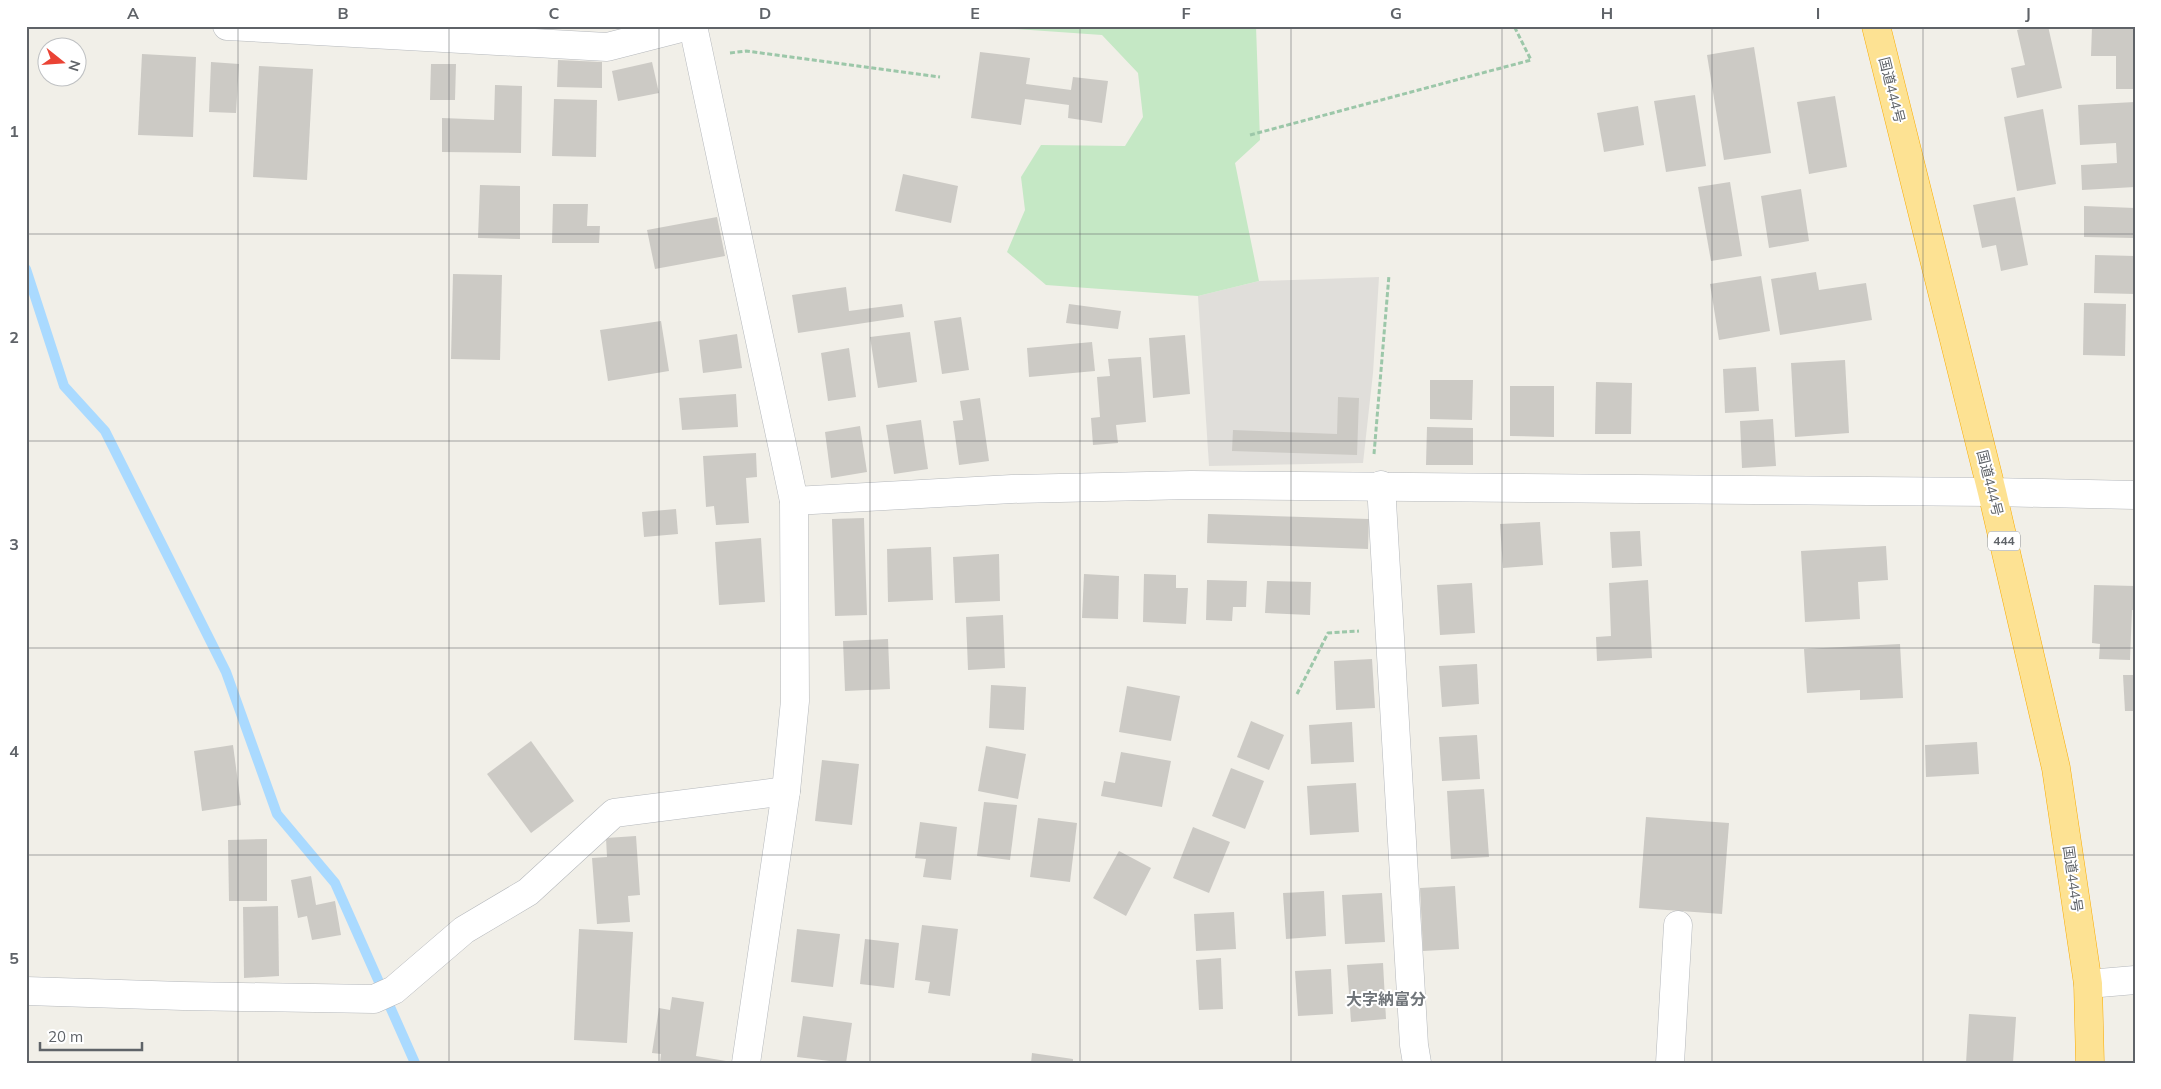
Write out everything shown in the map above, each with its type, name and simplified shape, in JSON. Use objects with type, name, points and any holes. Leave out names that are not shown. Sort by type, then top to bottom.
[{"type":"highway","name":"国道444号","points":[[1876,26],[1992,492],[2056,768],[2088,984],[2090,1063]]},
{"type":"street","points":[[227,26],[607,47],[689,26]]},
{"type":"street","points":[[693,26],[794,501],[795,701],[786,791],[746,1063]]},
{"type":"street","points":[[794,501],[1012,489],[1191,485],[1382,485],[2135,495]]},
{"type":"street","points":[[1382,485],[1417,1063]]},
{"type":"street","points":[[26,991],[384,995],[464,930],[528,892],[614,813],[786,791]]},
{"type":"street","points":[[1670,1063],[1678,925]]},
{"type":"street","points":[[2088,984],[2135,980]]},
{"type":"path","points":[[1250,135],[1531,60],[1514,26]]},
{"type":"path","points":[[700,57],[746,51],[940,77]]},
{"type":"path","points":[[1382,485],[1373,467],[1389,274]]},
{"type":"path","points":[[1297,694],[1328,633],[1390,630]]},
{"type":"shaded area","points":[[1379,277],[1373,373],[1363,463],[1209,466],[1198,296],[1259,281]]},
{"type":"green space","points":[[972,26],[1256,26],[1260,140],[1235,163],[1259,281],[1198,296],[1046,285],[1007,252],[1025,210],[1021,177],[1041,145],[1125,146],[1143,117],[1138,73],[1102,35]]},
{"type":"building","points":[[2033,26],[2048,26],[2062,88],[2017,98],[2011,68],[2025,65],[2017,30]]},
{"type":"building","points":[[2092,27],[2135,28],[2135,89],[2116,89],[2116,56],[2091,56]]},
{"type":"building","points":[[1754,47],[1771,153],[1724,160],[1707,55]]},
{"type":"building","points":[[980,52],[1030,58],[1026,84],[1071,90],[1073,77],[1108,81],[1102,123],[1068,118],[1069,105],[1025,99],[1021,125],[971,118]]},
{"type":"building","points":[[142,54],[196,57],[193,137],[138,135]]},
{"type":"building","points":[[558,60],[602,62],[602,88],[557,87]]},
{"type":"building","points":[[211,62],[239,64],[236,113],[209,112]]},
{"type":"building","points":[[652,62],[659,93],[618,101],[612,71]]},
{"type":"building","points":[[431,64],[456,64],[455,100],[430,100]]},
{"type":"building","points":[[259,66],[313,69],[307,180],[253,177]]},
{"type":"building","points":[[495,85],[522,86],[521,153],[442,152],[442,118],[494,120]]},
{"type":"building","points":[[1695,95],[1706,166],[1666,172],[1654,101]]},
{"type":"building","points":[[1835,96],[1847,167],[1809,174],[1797,102]]},
{"type":"building","points":[[554,99],[597,100],[596,157],[552,156]]},
{"type":"building","points":[[2135,102],[2135,187],[2082,190],[2081,165],[2117,163],[2116,143],[2080,145],[2078,105]]},
{"type":"building","points":[[1638,106],[1644,145],[1604,152],[1597,113]]},
{"type":"building","points":[[2043,109],[2056,184],[2017,191],[2004,117]]},
{"type":"building","points":[[903,174],[958,186],[951,223],[895,211]]},
{"type":"building","points":[[1730,182],[1742,256],[1711,261],[1698,187]]},
{"type":"building","points":[[480,185],[520,186],[520,239],[478,238]]},
{"type":"building","points":[[1801,189],[1809,241],[1769,248],[1761,196]]},
{"type":"building","points":[[2015,197],[2028,265],[2001,271],[1996,245],[1982,248],[1973,205]]},
{"type":"building","points":[[553,204],[588,204],[587,226],[600,226],[599,243],[552,243]]},
{"type":"building","points":[[2084,206],[2135,208],[2135,238],[2084,237]]},
{"type":"building","points":[[717,217],[725,256],[655,269],[647,230]]},
{"type":"building","points":[[2095,255],[2135,256],[2135,294],[2094,293]]},
{"type":"building","points":[[1816,272],[1819,290],[1866,283],[1872,320],[1780,335],[1771,279]]},
{"type":"building","points":[[453,274],[502,275],[500,360],[451,359]]},
{"type":"building","points":[[1761,276],[1770,331],[1719,340],[1710,284]]},
{"type":"building","points":[[846,287],[849,311],[902,304],[904,317],[798,333],[792,295]]},
{"type":"building","points":[[2084,303],[2126,304],[2125,356],[2083,355]]},
{"type":"building","points":[[1069,304],[1121,311],[1118,329],[1066,323]]},
{"type":"building","points":[[961,317],[969,370],[942,374],[934,321]]},
{"type":"building","points":[[661,321],[669,371],[608,381],[600,330]]},
{"type":"building","points":[[910,332],[917,382],[878,388],[870,337]]},
{"type":"building","points":[[737,334],[742,368],[703,373],[699,340]]},
{"type":"building","points":[[1185,335],[1190,394],[1153,398],[1149,338]]},
{"type":"building","points":[[1092,342],[1095,371],[1029,377],[1027,348]]},
{"type":"building","points":[[849,348],[856,397],[828,401],[821,353]]},
{"type":"building","points":[[1141,357],[1146,422],[1116,425],[1118,443],[1093,445],[1091,418],[1100,417],[1097,377],[1110,376],[1108,359]]},
{"type":"building","points":[[1845,360],[1849,433],[1795,437],[1791,363]]},
{"type":"building","points":[[1756,367],[1759,411],[1725,413],[1723,369]]},
{"type":"building","points":[[1430,380],[1473,380],[1472,420],[1430,419]]},
{"type":"building","points":[[1596,382],[1632,383],[1631,434],[1595,434]]},
{"type":"building","points":[[1510,386],[1554,386],[1554,437],[1510,436]]},
{"type":"building","points":[[736,394],[738,427],[682,430],[679,398]]},
{"type":"building","points":[[1338,397],[1359,398],[1357,455],[1232,451],[1233,430],[1337,434]]},
{"type":"building","points":[[980,398],[989,461],[959,465],[953,421],[963,420],[960,401]]},
{"type":"building","points":[[1773,419],[1776,466],[1742,468],[1740,421]]},
{"type":"building","points":[[921,420],[928,469],[894,474],[886,425]]},
{"type":"building","points":[[860,426],[867,472],[831,478],[825,432]]},
{"type":"building","points":[[1427,427],[1473,428],[1473,465],[1426,465]]},
{"type":"building","points":[[756,453],[757,477],[746,478],[749,523],[716,525],[714,506],[706,507],[703,456]]},
{"type":"building","points":[[676,509],[678,534],[644,537],[642,512]]},
{"type":"building","points":[[1208,514],[1369,519],[1368,549],[1207,543]]},
{"type":"building","points":[[864,518],[867,615],[835,616],[832,519]]},
{"type":"building","points":[[1540,522],[1543,565],[1503,568],[1500,524]]},
{"type":"building","points":[[1640,531],[1642,566],[1612,568],[1610,532]]},
{"type":"building","points":[[761,538],[765,602],[719,605],[715,542]]},
{"type":"building","points":[[1886,546],[1888,580],[1858,582],[1860,619],[1805,622],[1801,551]]},
{"type":"building","points":[[931,547],[933,600],[888,602],[887,549]]},
{"type":"building","points":[[999,554],[1000,601],[955,603],[953,557]]},
{"type":"building","points":[[1084,574],[1119,576],[1118,619],[1082,618]]},
{"type":"building","points":[[1144,574],[1176,575],[1176,588],[1188,588],[1186,624],[1143,622]]},
{"type":"building","points":[[1207,580],[1247,581],[1246,607],[1233,607],[1232,621],[1206,620]]},
{"type":"building","points":[[1648,580],[1652,658],[1597,661],[1596,637],[1611,636],[1609,583]]},
{"type":"building","points":[[1267,581],[1311,582],[1310,615],[1265,613]]},
{"type":"building","points":[[1472,583],[1475,633],[1440,635],[1437,585]]},
{"type":"building","points":[[2094,585],[2135,586],[2135,610],[2132,610],[2130,660],[2099,659],[2100,644],[2092,643]]},
{"type":"building","points":[[1003,615],[1005,668],[968,670],[966,617]]},
{"type":"building","points":[[888,639],[890,689],[845,691],[843,641]]},
{"type":"building","points":[[1900,644],[1903,698],[1860,700],[1860,690],[1807,693],[1804,649]]},
{"type":"building","points":[[1372,659],[1375,708],[1336,710],[1334,661]]},
{"type":"building","points":[[1477,664],[1479,704],[1442,707],[1439,666]]},
{"type":"building","points":[[2123,675],[2135,675],[2135,711],[2125,711]]},
{"type":"building","points":[[991,685],[1026,687],[1024,730],[989,728]]},
{"type":"building","points":[[1127,686],[1180,696],[1171,741],[1119,732]]},
{"type":"building","points":[[1251,721],[1284,735],[1269,770],[1237,757]]},
{"type":"building","points":[[1352,722],[1354,762],[1311,764],[1309,725]]},
{"type":"building","points":[[1477,735],[1480,779],[1442,781],[1439,737]]},
{"type":"building","points":[[531,741],[574,801],[531,833],[487,774]]},
{"type":"building","points":[[1977,742],[1979,774],[1926,777],[1925,745]]},
{"type":"building","points":[[233,745],[241,805],[202,811],[194,751]]},
{"type":"building","points":[[986,746],[1026,754],[1018,799],[978,791]]},
{"type":"building","points":[[1121,752],[1171,761],[1162,807],[1101,796],[1104,781],[1115,783]]},
{"type":"building","points":[[822,760],[859,764],[852,825],[815,821]]},
{"type":"building","points":[[1231,768],[1264,781],[1245,829],[1212,816]]},
{"type":"building","points":[[1356,783],[1359,832],[1310,835],[1307,786]]},
{"type":"building","points":[[1484,789],[1489,857],[1451,859],[1447,791]]},
{"type":"building","points":[[984,802],[1017,805],[1010,860],[977,856]]},
{"type":"building","points":[[1646,817],[1729,823],[1722,914],[1639,908]]},
{"type":"building","points":[[1038,818],[1077,823],[1070,882],[1030,877]]},
{"type":"building","points":[[920,822],[957,827],[951,880],[923,877],[926,859],[915,858]]},
{"type":"building","points":[[1193,827],[1230,842],[1209,893],[1173,878]]},
{"type":"building","points":[[636,836],[640,895],[628,896],[630,922],[597,924],[592,858],[607,857],[606,838]]},
{"type":"building","points":[[267,839],[267,901],[229,901],[228,840]]},
{"type":"building","points":[[1119,851],[1151,868],[1126,916],[1093,898]]},
{"type":"building","points":[[311,876],[316,905],[335,901],[341,935],[312,940],[307,916],[298,918],[291,880]]},
{"type":"building","points":[[1455,886],[1459,949],[1423,951],[1420,888]]},
{"type":"building","points":[[1324,891],[1326,936],[1286,939],[1283,893]]},
{"type":"building","points":[[1382,893],[1385,942],[1345,944],[1342,895]]},
{"type":"building","points":[[278,906],[279,976],[244,978],[243,907]]},
{"type":"building","points":[[1234,912],[1236,949],[1196,951],[1194,914]]},
{"type":"building","points":[[922,925],[958,929],[950,996],[928,993],[930,982],[915,980]]},
{"type":"building","points":[[579,929],[633,932],[627,1043],[574,1040]]},
{"type":"building","points":[[797,929],[840,934],[833,987],[791,982]]},
{"type":"building","points":[[865,939],[899,943],[894,988],[860,984]]},
{"type":"building","points":[[1221,958],[1223,1009],[1199,1010],[1196,960]]},
{"type":"building","points":[[1383,963],[1386,1019],[1351,1022],[1347,965]]},
{"type":"building","points":[[1331,969],[1333,1014],[1298,1016],[1295,971]]},
{"type":"building","points":[[672,997],[704,1002],[696,1056],[726,1061],[726,1063],[660,1063],[661,1054],[652,1053],[659,1008],[670,1010]]},
{"type":"building","points":[[1969,1014],[2016,1017],[2013,1063],[1966,1063]]},
{"type":"building","points":[[803,1016],[852,1023],[846,1063],[797,1057]]},
{"type":"building","points":[[1032,1053],[1073,1059],[1073,1063],[1031,1063]]},
{"type":"waterway","points":[[26,269],[64,386],[105,431],[226,672],[277,814],[335,883],[415,1063]]},
{"type":"district","name":"大字納富分","points":[[1386,999]]}]
